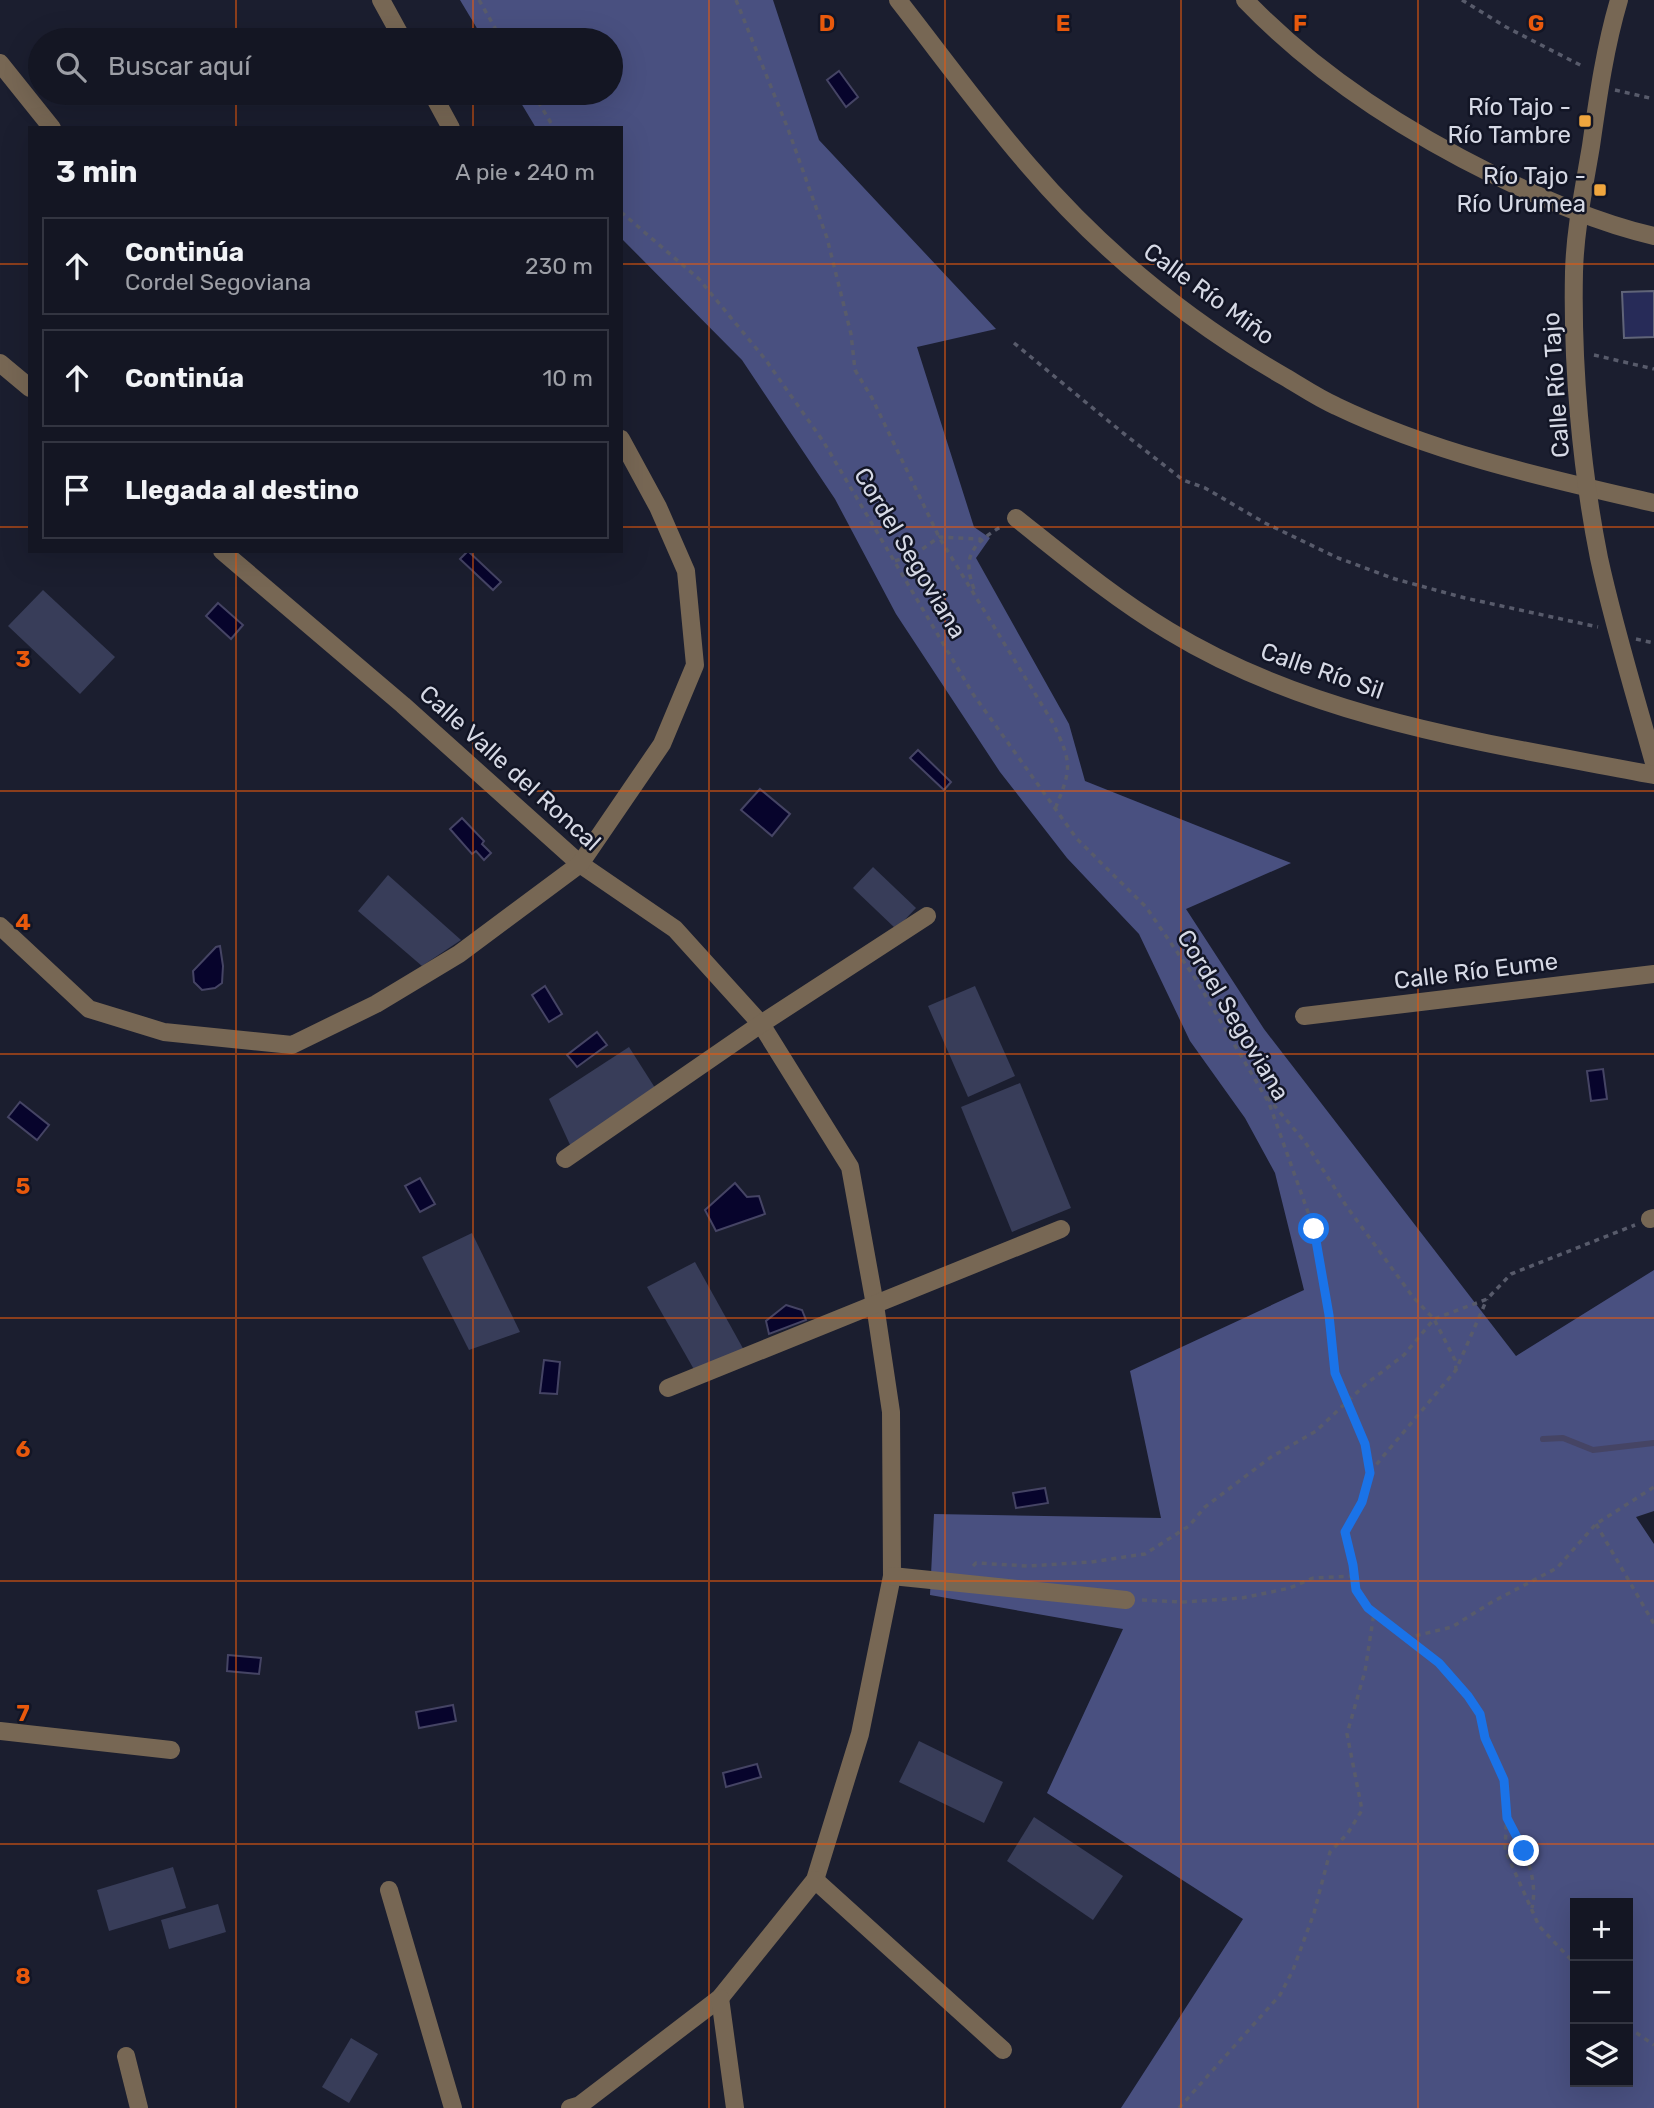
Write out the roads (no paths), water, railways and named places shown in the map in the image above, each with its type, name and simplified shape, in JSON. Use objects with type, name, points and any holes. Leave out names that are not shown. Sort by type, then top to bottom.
[{"type":"street","points":[[381,0],[396,28]]},
{"type":"street","name":"Calle Río Miño","points":[[898,0],[1030,167],[1086,226],[1138,275],[1254,359],[1335,406],[1412,437],[1504,467],[1654,503]]},
{"type":"street","points":[[1245,0],[1264,20],[1365,102],[1440,148],[1580,214],[1654,236]]},
{"type":"street","name":"Calle Río Tajo","points":[[1619,0],[1601,80],[1580,214],[1574,270],[1575,350],[1587,487],[1599,557],[1654,763]]},
{"type":"street","points":[[0,62],[28,98]]},
{"type":"street","points":[[34,105],[50,126]]},
{"type":"street","points":[[439,105],[450,126]]},
{"type":"street","points":[[0,363],[28,386]]},
{"type":"street","points":[[0,926],[89,1010],[164,1032],[292,1045],[376,1004],[459,954],[580,864],[662,744],[695,666],[686,571],[658,507],[623,443]]},
{"type":"street","name":"Calle Río Sil","points":[[1016,518],[1094,581],[1170,632],[1244,670],[1307,695],[1372,716],[1445,734],[1654,775]]},
{"type":"street","name":"Calle Valle del Roncal","points":[[224,553],[403,705],[580,864],[675,929],[761,1024],[850,1167],[891,1412],[892,1576],[860,1734],[815,1880],[720,1998],[580,2105],[570,2108]]},
{"type":"street","points":[[565,1158],[761,1024],[927,916]]},
{"type":"street","name":"Calle Río Eume","points":[[1304,1016],[1654,974]]},
{"type":"street","points":[[668,1388],[1061,1229]]},
{"type":"street","points":[[892,1576],[1126,1600]]},
{"type":"street","points":[[0,1731],[171,1750]]},
{"type":"street","points":[[815,1880],[1003,2050]]},
{"type":"street","points":[[389,1890],[453,2108]]},
{"type":"street","points":[[720,1998],[735,2108]]},
{"type":"street","points":[[126,2056],[139,2108]]},
{"type":"waterway","points":[[1543,1439],[1563,1438],[1593,1450],[1654,1443]]},
{"type":"place","name":"Río Tajo - Río Tambre","points":[[1585,121]]},
{"type":"place","name":"Río Tajo - Río Urumea","points":[[1600,190]]}]
